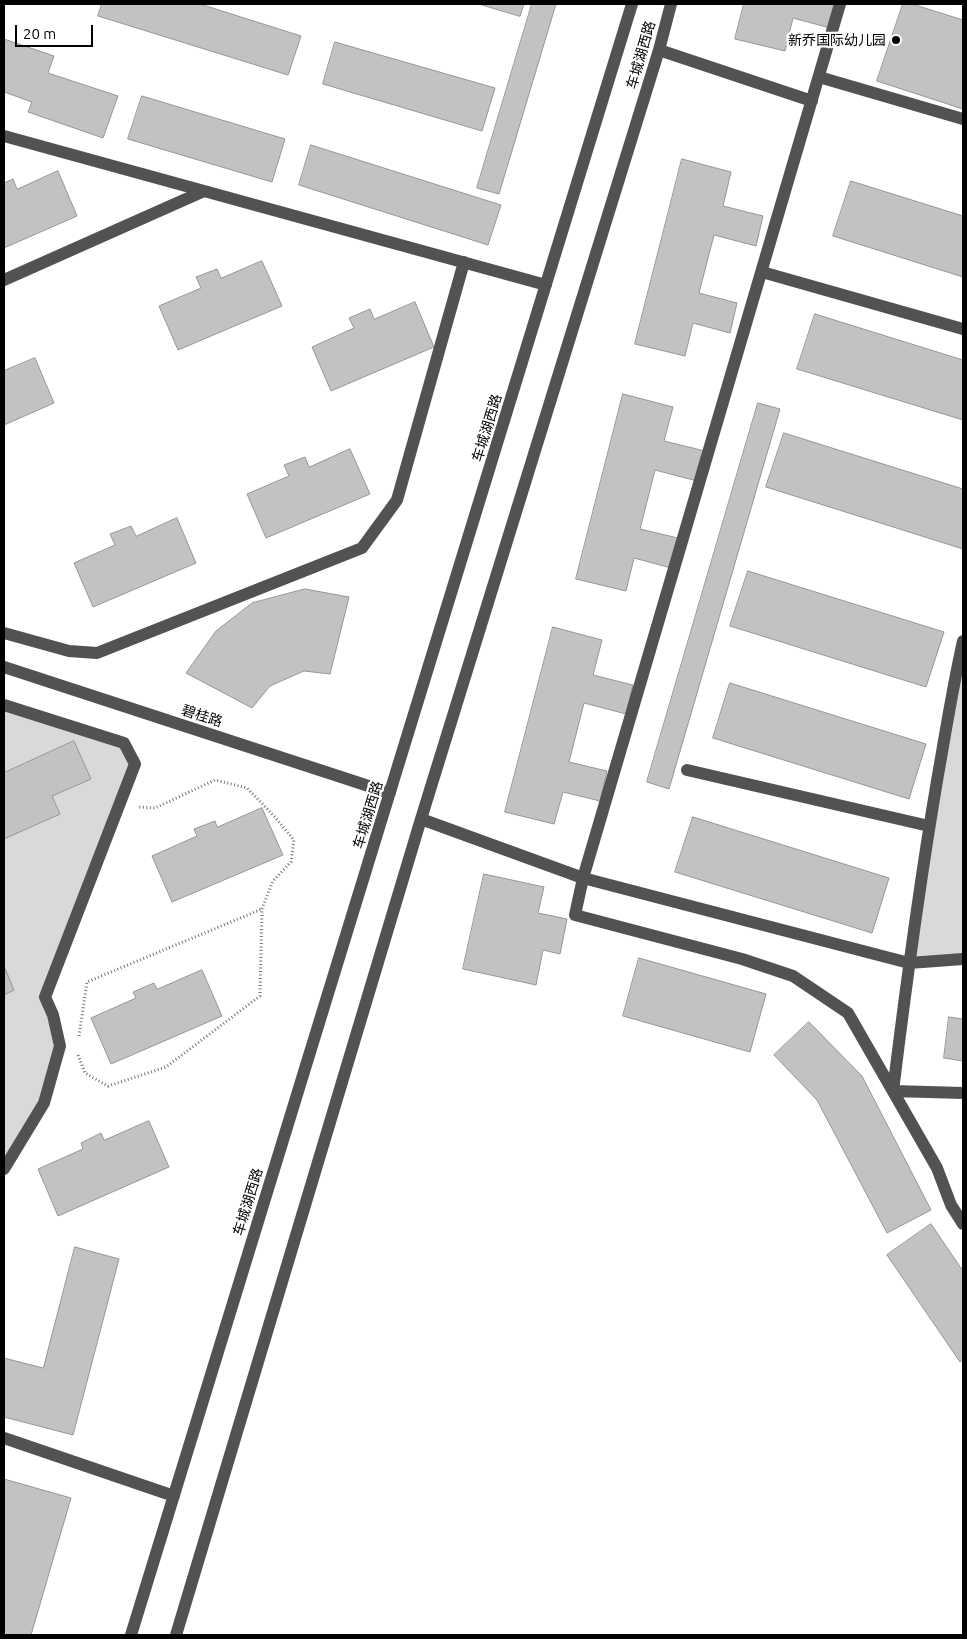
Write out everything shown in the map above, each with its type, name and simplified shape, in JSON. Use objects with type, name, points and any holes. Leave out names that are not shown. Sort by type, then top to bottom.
[{"type":"street","name":"车城湖西路","points":[[131,1635],[632,4]]},
{"type":"street","name":"车城湖西路","points":[[176,1635],[421,819],[659,50],[671,4]]},
{"type":"street","points":[[840,4],[583,878],[575,915],[742,959],[793,976],[848,1014],[937,1168],[957,1205],[963,1224]]},
{"type":"street","points":[[659,50],[812,101]]},
{"type":"street","points":[[819,77],[963,119]]},
{"type":"street","points":[[4,136],[546,285]]},
{"type":"street","points":[[4,280],[204,191]]},
{"type":"street","points":[[4,633],[70,651],[97,653],[362,548],[396,500],[464,262]]},
{"type":"street","points":[[762,272],[963,329]]},
{"type":"street","points":[[892,1091],[930,826],[960,670],[963,641]]},
{"type":"street","name":"碧桂路","points":[[4,667],[390,792]]},
{"type":"street","points":[[4,705],[124,743],[135,764],[45,996],[53,1015],[60,1046],[44,1103],[4,1169]]},
{"type":"street","points":[[687,770],[930,826]]},
{"type":"street","points":[[421,819],[583,878],[909,963],[963,959]]},
{"type":"street","points":[[892,1091],[963,1093]]},
{"type":"street","points":[[4,1438],[174,1496]]},
{"type":"path","points":[[76,1051],[84,1073],[108,1086],[166,1067],[260,996],[262,909],[273,881],[291,862],[294,840],[247,788],[215,780],[155,808],[119,805]]},
{"type":"path","points":[[78,1041],[87,982],[262,909]]},
{"type":"shaded area","points":[[956,670],[963,671],[963,959],[909,963]]},
{"type":"shaded area","points":[[4,707],[124,743],[135,764],[45,996],[60,1046],[44,1103],[4,1169]]},
{"type":"building","points":[[102,4],[200,4],[301,36],[288,75],[98,16]]},
{"type":"building","points":[[479,4],[524,4],[520,16]]},
{"type":"building","points":[[532,4],[556,4],[499,194],[477,188]]},
{"type":"building","points":[[744,4],[836,4],[830,28],[793,18],[785,51],[735,39]]},
{"type":"building","points":[[903,4],[912,4],[963,20],[963,109],[877,81]]},
{"type":"building","points":[[4,39],[54,56],[48,73],[118,96],[103,138],[28,112],[32,102],[4,92]]},
{"type":"building","points":[[335,42],[495,88],[482,131],[323,84]]},
{"type":"building","points":[[142,96],[285,139],[272,182],[128,139]]},
{"type":"building","points":[[311,145],[501,205],[488,245],[299,185]]},
{"type":"building","points":[[682,159],[731,172],[723,206],[763,216],[756,246],[714,235],[699,293],[737,303],[730,333],[693,323],[685,356],[635,344]]},
{"type":"building","points":[[58,171],[77,216],[4,248],[4,183],[13,179],[17,189]]},
{"type":"building","points":[[851,181],[963,216],[963,277],[833,236]]},
{"type":"building","points":[[262,261],[282,306],[178,350],[159,306],[201,288],[196,277],[217,269],[221,278]]},
{"type":"building","points":[[415,302],[434,347],[331,391],[312,347],[354,328],[349,318],[370,309],[374,319]]},
{"type":"building","points":[[815,314],[963,360],[963,420],[797,369]]},
{"type":"building","points":[[35,358],[54,403],[4,425],[4,371]]},
{"type":"building","points":[[623,394],[673,407],[664,441],[705,451],[697,481],[655,470],[640,529],[678,538],[671,568],[634,558],[626,591],[576,579]]},
{"type":"building","points":[[758,403],[780,409],[669,789],[647,782]]},
{"type":"building","points":[[784,433],[963,489],[963,549],[766,487]]},
{"type":"building","points":[[350,449],[370,494],[266,538],[247,494],[289,476],[284,465],[305,457],[309,467]]},
{"type":"building","points":[[177,518],[196,563],[93,607],[74,563],[115,545],[110,534],[131,526],[136,536]]},
{"type":"building","points":[[748,571],[944,632],[926,687],[730,626]]},
{"type":"building","points":[[305,589],[349,597],[330,674],[304,671],[270,686],[252,708],[186,673],[216,631],[252,603]]},
{"type":"building","points":[[553,627],[602,640],[593,675],[633,685],[626,714],[584,703],[569,762],[607,771],[600,801],[563,792],[554,824],[505,812]]},
{"type":"building","points":[[730,683],[926,744],[909,799],[713,738]]},
{"type":"building","points":[[74,741],[91,779],[52,796],[60,814],[4,839],[4,773]]},
{"type":"building","points":[[262,808],[283,855],[172,902],[152,856],[197,836],[194,829],[215,821],[217,827]]},
{"type":"building","points":[[693,817],[889,878],[872,933],[675,872]]},
{"type":"building","points":[[484,874],[544,887],[538,913],[567,919],[560,954],[543,950],[536,985],[463,969]]},
{"type":"building","points":[[639,958],[766,994],[750,1052],[623,1016]]},
{"type":"building","points":[[4,966],[14,990],[4,995]]},
{"type":"building","points":[[202,970],[222,1016],[111,1064],[91,1018],[136,998],[133,992],[154,983],[157,989]]},
{"type":"building","points":[[949,1017],[963,1019],[963,1061],[944,1058]]},
{"type":"building","points":[[809,1022],[862,1076],[931,1210],[887,1233],[817,1100],[774,1055]]},
{"type":"building","points":[[149,1121],[169,1167],[58,1216],[38,1169],[83,1149],[81,1143],[101,1133],[104,1140]]},
{"type":"building","points":[[931,1224],[963,1271],[963,1360],[960,1362],[887,1255]]},
{"type":"building","points":[[75,1247],[119,1259],[73,1435],[4,1417],[4,1358],[43,1368]]},
{"type":"building","points":[[4,1479],[71,1498],[31,1635],[4,1635]]},
{"type":"place","name":"新乔国际幼儿园","points":[[896,40]]}]
